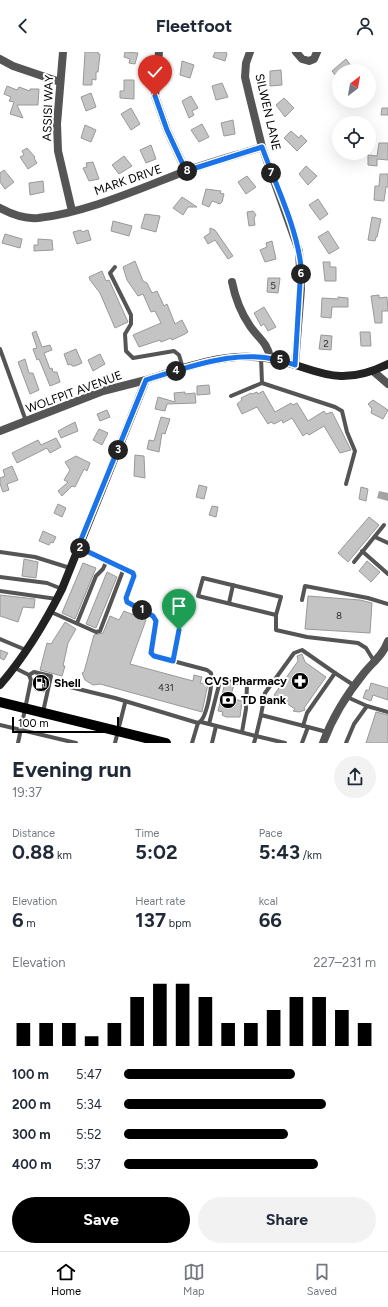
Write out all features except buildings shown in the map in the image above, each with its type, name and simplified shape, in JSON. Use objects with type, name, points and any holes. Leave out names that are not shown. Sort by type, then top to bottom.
[{"type":"main road","points":[[0,702],[166,743]]},
{"type":"street","name":"ASSISI WAY","points":[[63,52],[57,124],[58,151],[72,211]]},
{"type":"street","points":[[159,52],[155,96],[167,130],[186,171]]},
{"type":"street","name":"SILWEN LANE","points":[[250,52],[246,63],[245,77],[262,147],[299,252],[301,289],[295,365]]},
{"type":"street","points":[[296,52],[302,59],[309,62],[314,59],[317,52]]},
{"type":"street","points":[[0,59],[60,82]]},
{"type":"street","name":"MARK DRIVE","points":[[0,208],[12,214],[36,218],[72,211],[140,190],[186,171],[262,147]]},
{"type":"street","points":[[232,282],[240,307],[250,327],[268,349],[265,358]]},
{"type":"street","name":"WOLFPIT AVENUE","points":[[0,431],[103,391],[225,358],[265,358],[337,377],[352,376],[373,371],[388,364]]},
{"type":"street","points":[[373,371],[388,384]]},
{"type":"street","points":[[0,685],[15,668],[51,612],[62,589],[146,380]]},
{"type":"street","points":[[323,743],[327,732],[347,697],[387,646]]},
{"type":"lane","points":[[115,267],[110,273],[130,315],[131,324],[125,334],[126,351],[133,358],[174,351],[179,355],[184,368]]},
{"type":"lane","points":[[0,349],[2,364],[26,421]]},
{"type":"lane","points":[[262,382],[265,358]]},
{"type":"lane","points":[[231,396],[262,382],[334,406],[342,411],[347,432],[355,451],[346,484]]},
{"type":"lane","points":[[354,562],[384,525]]},
{"type":"lane","points":[[375,537],[388,543]]},
{"type":"lane","points":[[78,547],[133,573],[134,576],[126,598],[127,602],[153,616],[156,621],[151,653],[154,656],[207,670],[211,673],[212,680],[204,719],[200,723],[192,743]]},
{"type":"lane","points":[[362,551],[388,574]]},
{"type":"lane","points":[[0,552],[35,557],[70,568]]},
{"type":"lane","points":[[77,623],[96,576],[103,569],[107,560]]},
{"type":"lane","points":[[51,612],[96,632],[100,631],[124,568]]},
{"type":"lane","points":[[0,577],[47,584],[62,589]]},
{"type":"lane","points":[[276,615],[198,596],[203,578],[281,597],[276,615],[276,630],[307,637],[358,643],[366,648],[375,662]]},
{"type":"lane","points":[[229,603],[233,585]]},
{"type":"lane","points":[[302,600],[305,586],[368,598],[388,604]]},
{"type":"lane","points":[[0,591],[57,599]]},
{"type":"lane","points":[[173,661],[179,630]]},
{"type":"lane","points":[[0,639],[27,650]]},
{"type":"lane","points":[[254,743],[265,693],[294,653],[302,650],[306,652],[355,686]]},
{"type":"lane","points":[[15,668],[29,675],[31,680],[18,743]]},
{"type":"lane","points":[[29,675],[34,672],[51,676],[43,712]]},
{"type":"lane","points":[[302,743],[307,713],[335,673]]},
{"type":"lane","points":[[209,724],[220,681],[222,679],[228,680],[247,685],[246,709],[242,732]]},
{"type":"lane","points":[[70,686],[200,723],[286,743]]},
{"type":"lane","points":[[347,697],[367,706],[388,712]]},
{"type":"lane","points":[[116,743],[125,702]]},
{"type":"lane","points":[[346,743],[354,724],[367,706]]},
{"type":"lane","points":[[261,715],[327,732]]},
{"type":"lane","points":[[0,725],[76,743]]},
{"type":"lane","points":[[212,743],[216,726]]},
{"type":"shaded area","points":[[379,491],[388,493],[388,501],[377,498]]},
{"type":"place","name":"CVS Pharmacy","points":[[300,681]]},
{"type":"place","name":"Shell","points":[[41,683]]},
{"type":"place","name":"TD Bank","points":[[228,700]]},
{"type":"route","points":[[155,96],[167,130],[186,171],[262,147],[287,212],[299,252],[301,266],[301,289],[295,365],[283,360],[237,356],[208,361],[146,380],[78,547],[133,573],[134,576],[126,598],[127,602],[153,616],[156,621],[151,653],[154,656],[173,661],[179,630]]}]
